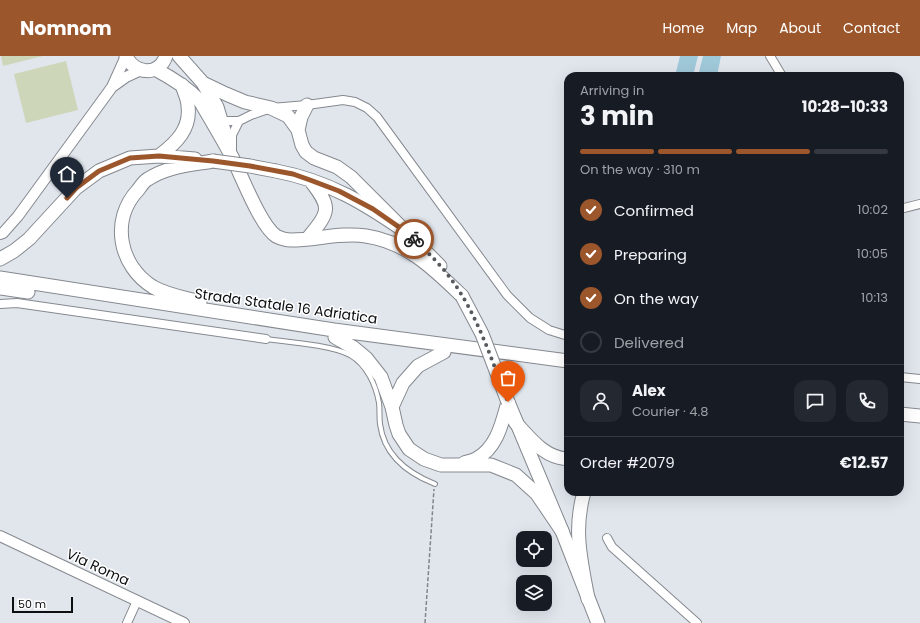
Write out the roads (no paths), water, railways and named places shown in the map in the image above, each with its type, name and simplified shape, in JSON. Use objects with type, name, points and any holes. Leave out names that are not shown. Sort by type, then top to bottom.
[{"type":"main road","points":[[126,56],[129,63],[135,68],[148,71],[155,69],[160,65],[166,56]]},
{"type":"main road","points":[[179,56],[203,83],[216,107],[216,120]]},
{"type":"main road","points":[[155,69],[175,80],[193,94],[216,120],[266,225],[276,236],[289,241],[334,236],[366,236],[394,244],[413,254],[430,266],[462,296]]},
{"type":"main road","points":[[203,83],[245,102],[271,108],[288,116],[298,130],[302,145],[306,152],[314,158],[337,167],[351,177],[448,275],[462,296],[482,334],[515,422],[562,531],[598,623]]},
{"type":"main road","points":[[159,156],[173,146],[184,133],[189,116],[188,105],[182,85]]},
{"type":"main road","points":[[298,130],[301,117],[307,105]]},
{"type":"main road","points":[[0,259],[14,251],[29,239],[76,188],[99,171],[130,158],[159,156],[213,161],[293,174],[339,191],[373,209],[409,234]]},
{"type":"main road","points":[[213,161],[172,168],[148,179],[130,198],[122,218],[121,237],[126,256],[136,272],[153,286],[164,292],[192,300],[357,333]]},
{"type":"main road","points":[[308,238],[322,221],[326,209],[323,196],[310,180]]},
{"type":"main road","name":"Strada Statale 16 Adriatica","points":[[0,278],[564,366]]},
{"type":"main road","name":"Strada Statale 16 Adriatica","points":[[0,288],[335,338],[564,366]]},
{"type":"main road","points":[[335,338],[354,348],[366,358],[382,377],[399,434],[409,448],[424,459],[441,465],[491,465],[516,475],[537,494],[562,531]]},
{"type":"main road","points":[[392,407],[403,383],[418,366],[444,352]]},
{"type":"main road","points":[[456,465],[475,460],[488,450],[500,430],[508,402]]},
{"type":"main road","points":[[904,405],[920,407]]},
{"type":"main road","points":[[904,414],[920,416]]},
{"type":"main road","points":[[515,422],[535,444],[550,455],[564,458]]},
{"type":"main road","points":[[583,496],[578,520],[579,548],[588,599]]},
{"type":"street","points":[[0,234],[18,216],[112,87],[126,56]]},
{"type":"street","points":[[770,56],[780,72]]},
{"type":"street","points":[[112,87],[126,77],[141,70]]},
{"type":"street","points":[[216,120],[239,121],[271,108],[343,100],[355,102],[367,108],[377,117],[506,295],[530,318],[549,330],[564,335]]},
{"type":"street","points":[[232,156],[232,135],[239,121]]},
{"type":"street","points":[[904,208],[920,204]]},
{"type":"street","points":[[0,304],[17,303],[266,339]]},
{"type":"street","points":[[904,377],[920,379]]},
{"type":"street","name":"Via Roma","points":[[0,536],[184,623]]},
{"type":"street","points":[[607,538],[612,547],[697,623]]},
{"type":"street","points":[[127,623],[137,601]]},
{"type":"lane","points":[[266,339],[332,349],[349,355],[360,363],[368,374],[375,388],[379,404],[380,426],[386,445],[395,459],[410,472],[435,484]]},
{"type":"water","points":[[680,56],[698,56],[694,72],[676,72]]},
{"type":"water","points":[[703,56],[721,56],[718,72],[699,72]]}]
